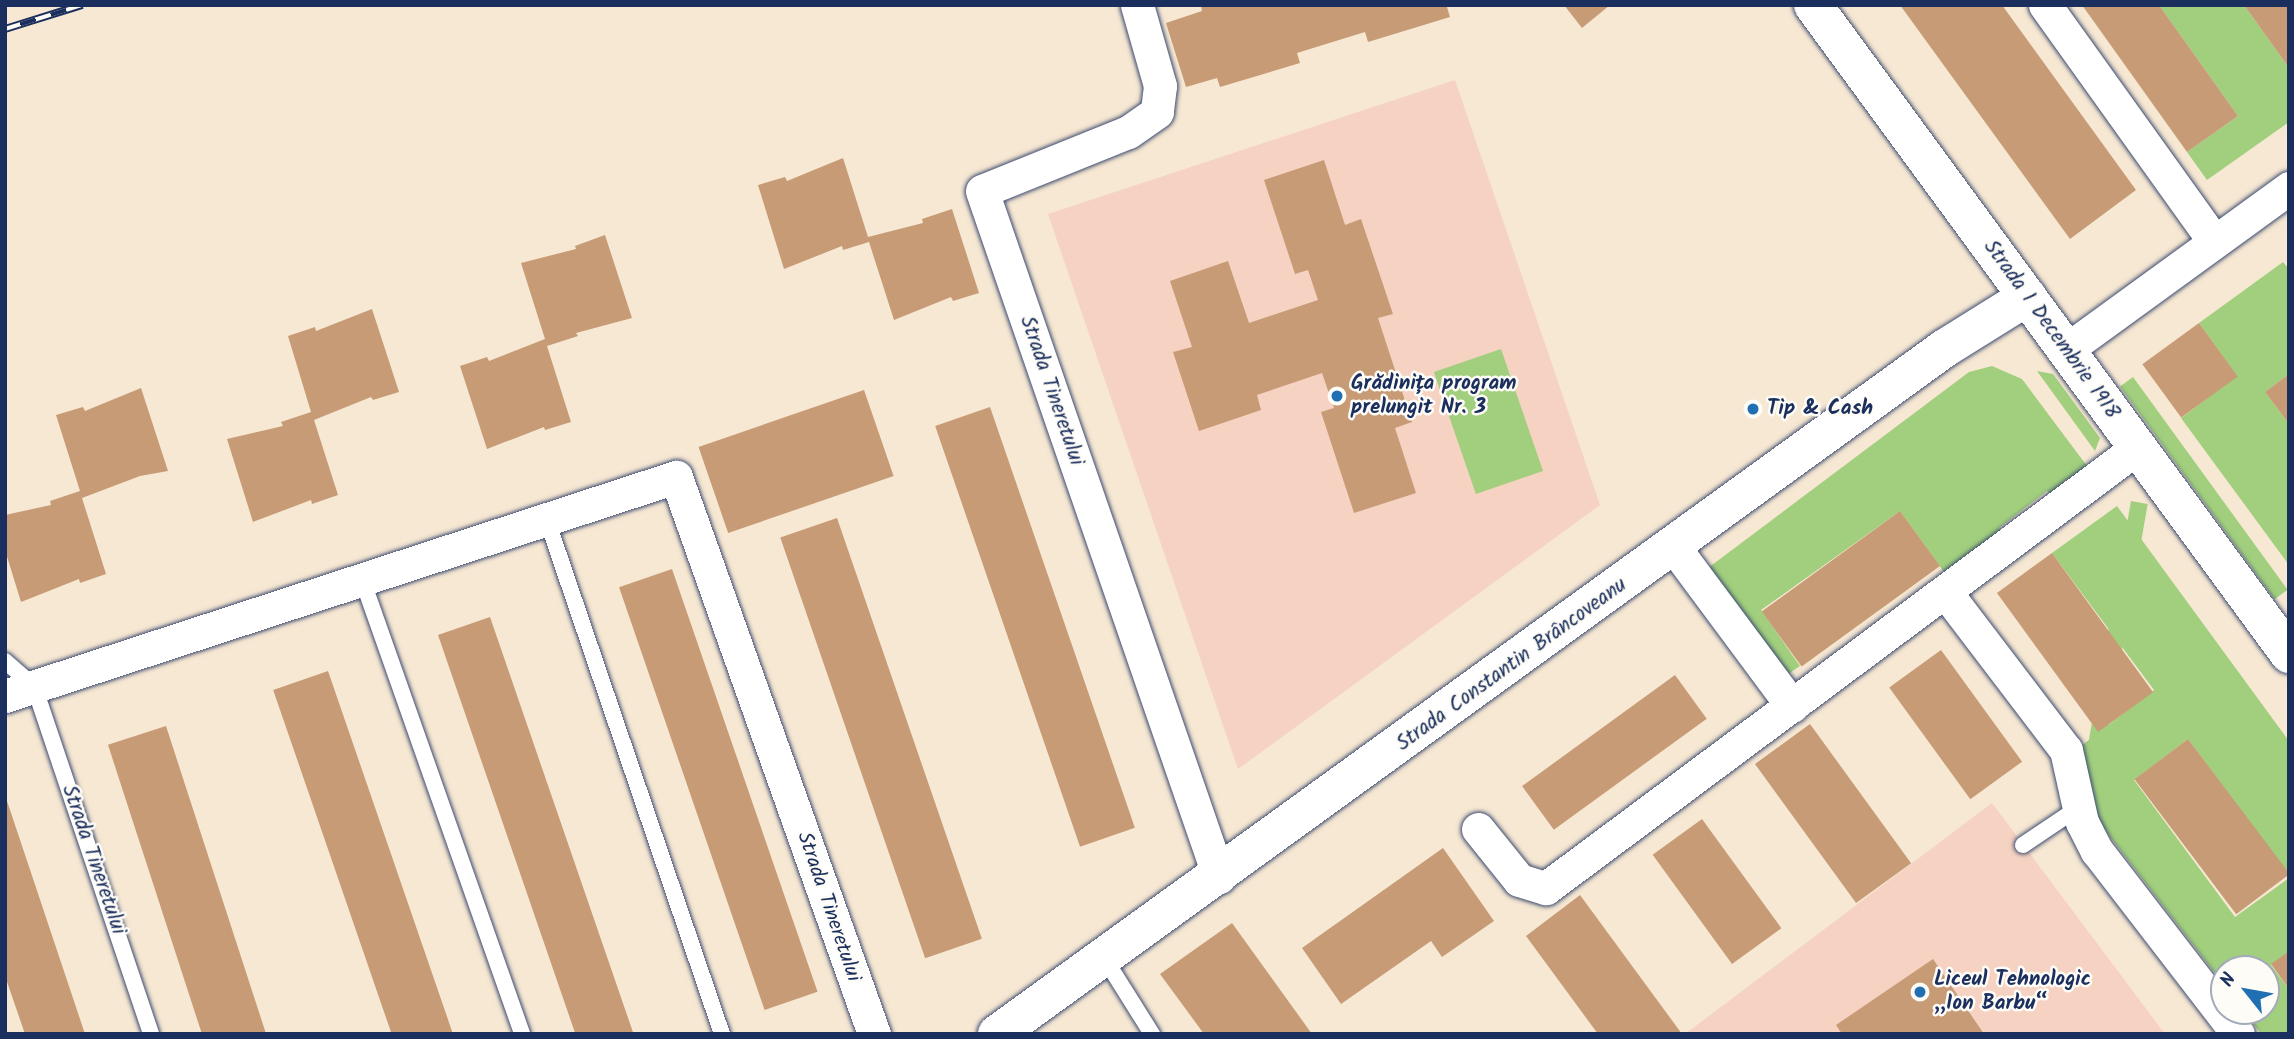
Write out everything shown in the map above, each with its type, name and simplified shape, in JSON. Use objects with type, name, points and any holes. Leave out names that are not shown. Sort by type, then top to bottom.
[{"type":"street","name":"Strada Tineretului","points":[[1137,5],[1160,86],[1157,112],[1128,132],[982,191],[1219,877]]},
{"type":"street","name":"Strada 1 Decembrie 1918","points":[[1813,5],[2289,654]]},
{"type":"street","points":[[2045,5],[2214,240]]},
{"type":"street","points":[[2066,350],[2289,188]]},
{"type":"street","name":"Strada Constantin Brâncoveanu","points":[[997,1034],[1105,960],[1945,348],[2027,297]]},
{"type":"street","points":[[1478,829],[1519,880],[1546,888],[1947,594],[2137,448]]},
{"type":"street","name":"Strada Tineretului","points":[[20,691],[676,477],[869,1033]]},
{"type":"street","points":[[1674,547],[1791,706]]},
{"type":"street","points":[[1947,594],[2066,750],[2078,808],[2096,851],[2238,1034]]},
{"type":"lane","points":[[547,520],[722,1034]]},
{"type":"lane","points":[[362,579],[522,1034]]},
{"type":"lane","points":[[5,661],[20,691]]},
{"type":"lane","name":"Strada Tineretului","points":[[20,691],[151,1034]]},
{"type":"lane","points":[[2023,845],[2078,808]]},
{"type":"lane","points":[[1105,960],[1152,1034]]},
{"type":"shaded area","name":"Grădinița program prelungit Nr. 3","points":[[1455,80],[1600,505],[1238,769],[1048,214]]},
{"type":"shaded area","points":[[1992,803],[2165,1034],[1685,1034]]},
{"type":"green space","points":[[2159,5],[2244,5],[2289,68],[2289,122],[2207,180],[2187,152],[2238,116]]},
{"type":"green space","points":[[2283,262],[2289,269],[2289,374],[2265,392],[2289,424],[2289,565],[2181,418],[2237,376],[2199,323]]},
{"type":"green space","points":[[1501,349],[1543,471],[1476,494],[1434,372]]},
{"type":"green space","points":[[1992,366],[2022,379],[2093,474],[2056,501],[2047,491],[1999,528],[2007,539],[1949,579],[1900,511],[1761,610],[1800,666],[1782,678],[1704,571],[1969,372]]},
{"type":"green space","points":[[2037,371],[2053,374],[2100,438],[2095,451]]},
{"type":"green space","points":[[2133,377],[2288,590],[2275,599],[2120,386]]},
{"type":"green space","points":[[2131,501],[2148,504],[2101,767],[2085,764]]},
{"type":"green space","points":[[2117,506],[2289,741],[2289,875],[2188,739],[2134,780],[2235,917],[2289,878],[2289,951],[2280,958],[2280,955],[2210,955],[2210,967],[2104,829],[2093,806],[2081,746],[2154,690],[2052,553]]},
{"type":"green space","points":[[2280,977],[2289,989],[2289,1034],[2261,1034],[2254,1025],[2280,1025]]},
{"type":"building","points":[[1201,5],[1452,6],[1447,7],[1450,17],[1368,42],[1365,32],[1297,53],[1300,63],[1220,87],[1217,78],[1186,87],[1166,23],[1202,11]]},
{"type":"building","points":[[1564,5],[1610,5],[1582,28]]},
{"type":"building","points":[[1900,5],[2002,5],[2136,190],[2070,239]]},
{"type":"building","points":[[2082,5],[2159,5],[2238,116],[2187,152]]},
{"type":"building","points":[[2244,5],[2289,5],[2289,68]]},
{"type":"building","points":[[843,158],[868,237],[923,223],[922,219],[952,209],[979,293],[953,301],[951,297],[894,320],[869,242],[843,250],[842,246],[784,269],[758,185],[785,177],[787,181]]},
{"type":"building","points":[[1324,160],[1345,225],[1361,219],[1393,314],[1378,318],[1412,422],[1395,428],[1416,493],[1354,513],[1321,412],[1334,408],[1322,373],[1257,395],[1261,410],[1199,431],[1173,352],[1192,347],[1170,281],[1228,261],[1249,323],[1318,300],[1308,270],[1295,274],[1264,180]]},
{"type":"building","points":[[605,235],[632,318],[576,333],[578,336],[547,346],[571,422],[545,430],[544,427],[487,449],[460,366],[487,357],[489,361],[545,339],[521,263],[576,249],[575,246]]},
{"type":"building","points":[[372,309],[399,392],[373,400],[371,397],[314,420],[338,495],[312,504],[311,500],[253,522],[227,439],[283,426],[281,422],[311,412],[288,336],[315,327],[316,331]]},
{"type":"building","points":[[2199,323],[2238,376],[2181,418],[2142,364]]},
{"type":"building","points":[[2289,374],[2289,424],[2265,392]]},
{"type":"building","points":[[141,388],[168,471],[140,476],[82,498],[106,574],[80,583],[79,579],[21,602],[5,550],[5,515],[51,505],[50,501],[80,491],[56,415],[83,407],[85,411]]},
{"type":"building","points":[[864,390],[894,476],[728,533],[699,447]]},
{"type":"building","points":[[990,407],[1135,828],[1080,847],[935,426]]},
{"type":"building","points":[[1900,511],[1940,566],[1802,667],[1762,612]]},
{"type":"building","points":[[837,518],[982,939],[925,958],[780,538]]},
{"type":"building","points":[[2052,553],[2153,692],[2098,732],[1997,593]]},
{"type":"building","points":[[672,569],[818,992],[765,1010],[619,587]]},
{"type":"building","points":[[490,617],[633,1033],[575,1034],[438,635]]},
{"type":"building","points":[[1941,650],[2022,762],[1970,799],[1889,688]]},
{"type":"building","points":[[328,671],[453,1033],[392,1034],[273,690]]},
{"type":"building","points":[[1675,675],[1707,719],[1554,830],[1522,786]]},
{"type":"building","points":[[1810,724],[1911,863],[1856,903],[1755,764]]},
{"type":"building","points":[[166,726],[266,1034],[202,1034],[108,745]]},
{"type":"building","points":[[2188,739],[2289,873],[2236,914],[2134,779]]},
{"type":"building","points":[[5,798],[85,1034],[25,1034],[5,976]]},
{"type":"building","points":[[1702,819],[1781,928],[1732,964],[1653,855]]},
{"type":"building","points":[[1443,848],[1494,921],[1442,957],[1431,941],[1341,1004],[1302,948]]},
{"type":"building","points":[[1580,895],[1682,1034],[1598,1034],[1526,936]]},
{"type":"building","points":[[1232,923],[1312,1034],[1204,1034],[1160,974]]},
{"type":"building","points":[[2289,951],[2289,989],[2280,976],[2280,958]]},
{"type":"building","name":"Liceul Tehnologic „Ion Barbu“","points":[[1933,959],[1984,1034],[1842,1034],[1836,1025]]},
{"type":"railway","points":[[5,29],[82,5]]},
{"type":"place","name":"Grădinița program prelungit Nr. 3","points":[[1337,396]]},
{"type":"place","name":"Tip & Cash","points":[[1753,409]]},
{"type":"place","name":"Liceul Tehnologic „Ion Barbu“","points":[[1920,992]]}]
